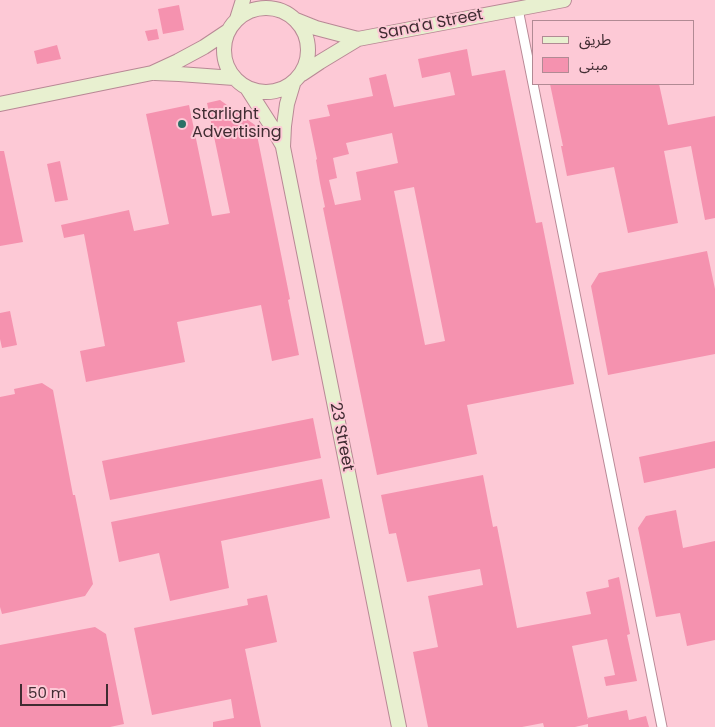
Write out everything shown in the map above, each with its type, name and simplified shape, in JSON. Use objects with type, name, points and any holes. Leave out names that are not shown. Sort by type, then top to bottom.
[{"type":"street","points":[[152,73],[195,52],[228,31],[237,19],[243,0]]},
{"type":"street","name":"Sana'a Street","points":[[297,79],[320,62],[358,39],[564,0]]},
{"type":"street","points":[[228,31],[224,47],[226,64],[234,78],[247,88],[271,93],[282,90],[297,79],[308,61],[308,46],[305,32],[296,20],[279,6],[259,8],[237,19]]},
{"type":"street","points":[[518,9],[532,79]]},
{"type":"street","name":"Sana'a Street","points":[[296,20],[323,30],[358,39]]},
{"type":"street","points":[[0,104],[152,73],[234,78]]},
{"type":"street","name":"23 Street","points":[[297,79],[287,104],[283,147],[399,727]]},
{"type":"street","points":[[533,85],[662,727]]},
{"type":"street","name":"23 Street","points":[[247,88],[283,147]]},
{"type":"building","points":[[179,5],[184,30],[163,34],[158,9]]},
{"type":"building","points":[[157,29],[159,39],[148,41],[145,31]]},
{"type":"building","points":[[57,45],[61,59],[37,64],[34,51]]},
{"type":"building","points":[[467,49],[472,76],[505,70],[536,223],[542,222],[574,384],[467,405],[477,454],[377,475],[323,208],[325,207],[309,120],[330,116],[327,105],[373,96],[369,78],[386,74],[394,107],[455,95],[450,72],[422,78],[418,59]],"holes":[[[392,133],[398,163],[356,172],[361,200],[335,205],[329,180],[337,178],[333,158],[349,154],[346,143]],[[414,187],[445,341],[425,345],[394,191]]]},
{"type":"building","points":[[550,85],[659,85],[668,125],[715,116],[715,218],[705,220],[691,146],[664,151],[678,223],[628,233],[614,167],[567,176],[561,146],[563,146]]},
{"type":"building","points":[[220,100],[255,125],[290,299],[288,300],[299,355],[272,361],[261,305],[177,322],[185,362],[86,382],[80,351],[105,346],[84,234],[64,238],[61,225],[129,210],[134,231],[169,224],[146,114],[189,105],[212,216],[230,213],[207,103]]},
{"type":"building","points":[[0,151],[4,151],[23,242],[0,246]]},
{"type":"building","points":[[60,161],[68,200],[55,202],[47,164]]},
{"type":"building","points":[[707,251],[715,289],[715,354],[608,375],[591,286],[599,273]]},
{"type":"building","points":[[10,311],[17,345],[2,348],[0,313]]},
{"type":"building","points":[[42,383],[53,390],[73,495],[75,495],[93,584],[85,596],[2,614],[0,607],[0,397],[15,394],[14,389]]},
{"type":"building","points":[[313,418],[321,458],[110,500],[102,461]]},
{"type":"building","points":[[715,441],[715,468],[644,483],[639,457]]},
{"type":"building","points":[[483,475],[493,527],[497,526],[517,628],[591,614],[586,592],[609,587],[608,580],[619,577],[630,634],[627,635],[637,681],[606,686],[604,677],[615,675],[607,639],[572,646],[588,718],[627,710],[629,720],[646,716],[649,727],[588,727],[588,724],[575,727],[544,727],[543,723],[522,727],[428,727],[413,652],[438,647],[428,596],[483,585],[480,569],[407,582],[396,533],[389,534],[381,495]]},
{"type":"building","points":[[322,479],[330,518],[221,541],[229,588],[170,601],[159,553],[119,562],[111,522]]},
{"type":"building","points":[[676,510],[683,548],[715,541],[715,640],[687,646],[680,613],[656,617],[638,528],[646,516]]},
{"type":"building","points":[[267,595],[277,642],[245,649],[261,727],[213,727],[213,722],[234,718],[231,699],[152,715],[134,628],[248,605],[247,599]]},
{"type":"building","points":[[95,627],[106,634],[124,724],[110,727],[0,727],[0,645]]},
{"type":"place","name":"Starlight Advertising","points":[[182,124]]}]
